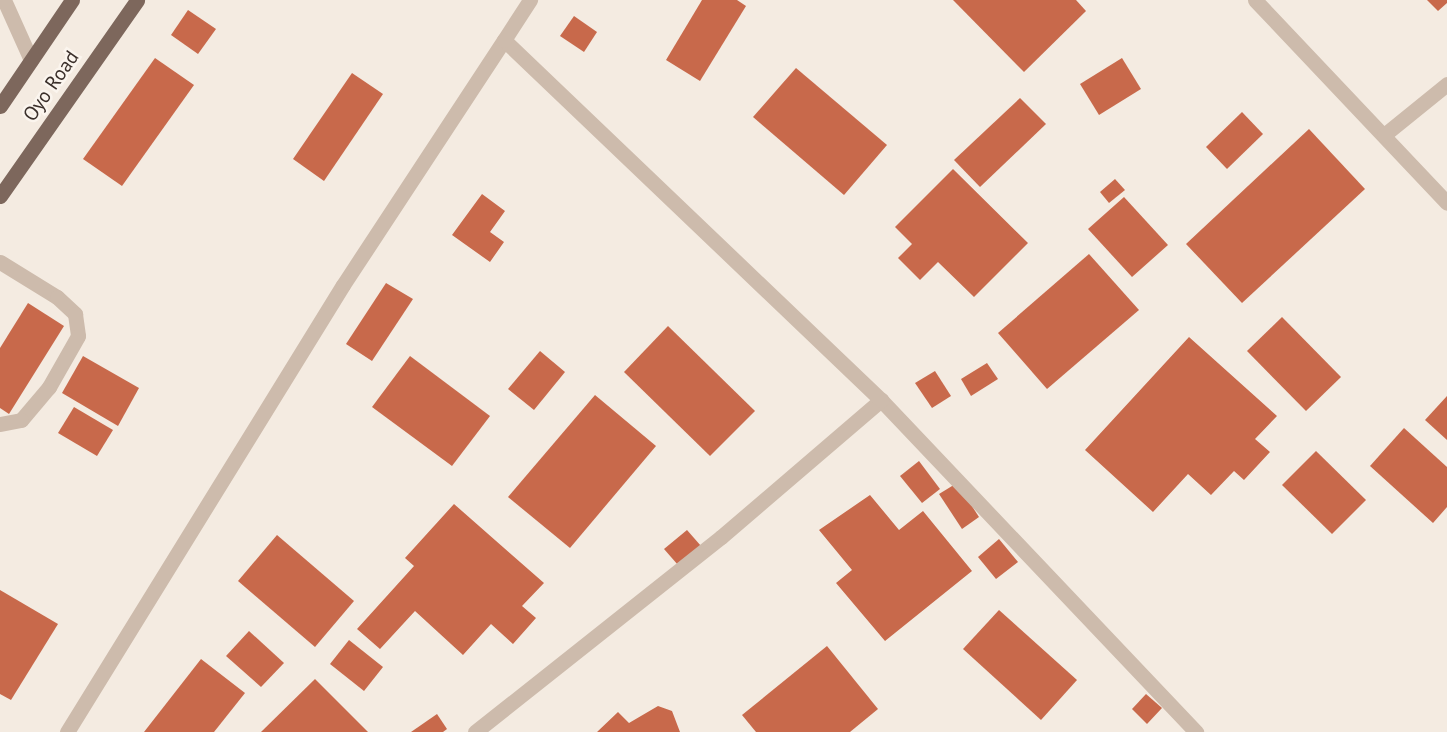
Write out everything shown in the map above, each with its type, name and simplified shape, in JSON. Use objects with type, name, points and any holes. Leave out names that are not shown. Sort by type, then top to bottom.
[{"type":"main road","name":"Oyo Road","points":[[0,106],[72,0]]},
{"type":"main road","name":"Oyo Road","points":[[0,196],[137,0]]},
{"type":"street","points":[[4,0],[31,60]]},
{"type":"street","points":[[67,732],[343,285],[530,0]]},
{"type":"street","points":[[1255,0],[1447,203]]},
{"type":"street","points":[[504,40],[882,400],[1196,732]]},
{"type":"street","points":[[1384,135],[1447,84]]},
{"type":"street","points":[[0,262],[57,297],[75,314],[78,336],[49,387],[21,420],[0,424]]},
{"type":"street","points":[[476,732],[721,537],[882,400]]},
{"type":"building","points":[[702,0],[737,0],[746,6],[700,81],[666,60]]},
{"type":"building","points":[[953,0],[1076,0],[1086,11],[1024,72]]},
{"type":"building","points":[[1427,0],[1447,0],[1447,3],[1438,11]]},
{"type":"building","points":[[188,10],[216,29],[198,54],[171,35]]},
{"type":"building","points":[[574,16],[597,32],[584,52],[560,36]]},
{"type":"building","points":[[155,58],[194,85],[122,186],[83,159]]},
{"type":"building","points":[[1122,58],[1141,89],[1099,115],[1080,84]]},
{"type":"building","points":[[796,68],[887,145],[844,195],[753,117]]},
{"type":"building","points":[[352,73],[383,94],[324,181],[293,159]]},
{"type":"building","points":[[1020,98],[1046,124],[980,187],[954,160]]},
{"type":"building","points":[[1242,112],[1263,134],[1227,169],[1206,147]]},
{"type":"building","points":[[1309,129],[1365,189],[1242,303],[1186,244]]},
{"type":"building","points":[[953,169],[1028,243],[974,297],[938,262],[920,280],[898,258],[912,244],[895,227]]},
{"type":"building","points":[[1115,179],[1125,190],[1109,203],[1100,192]]},
{"type":"building","points":[[482,194],[505,211],[490,232],[504,242],[490,262],[452,235]]},
{"type":"building","points":[[1124,197],[1168,245],[1132,277],[1088,229]]},
{"type":"building","points":[[1089,254],[1139,310],[1047,389],[998,333]]},
{"type":"building","points":[[386,283],[413,299],[372,361],[346,344]]},
{"type":"building","points":[[28,303],[64,326],[9,414],[0,408],[0,348]]},
{"type":"building","points":[[1282,317],[1341,377],[1306,411],[1247,351]]},
{"type":"building","points":[[668,326],[755,411],[710,456],[624,372]]},
{"type":"building","points":[[1189,337],[1277,416],[1255,439],[1270,452],[1244,480],[1234,471],[1211,495],[1188,474],[1153,512],[1085,450]]},
{"type":"building","points":[[540,351],[565,372],[534,410],[508,389]]},
{"type":"building","points":[[83,356],[139,388],[118,426],[62,393]]},
{"type":"building","points":[[410,356],[490,416],[452,466],[372,407]]},
{"type":"building","points":[[987,363],[998,379],[971,396],[961,379]]},
{"type":"building","points":[[935,371],[951,396],[932,408],[915,383]]},
{"type":"building","points":[[595,395],[656,446],[570,548],[508,497]]},
{"type":"building","points":[[1447,396],[1447,440],[1425,420]]},
{"type":"building","points":[[74,407],[113,430],[97,456],[58,433]]},
{"type":"building","points":[[1404,428],[1447,467],[1447,507],[1433,523],[1370,466]]},
{"type":"building","points":[[1316,451],[1366,500],[1332,534],[1282,485]]},
{"type":"building","points":[[919,461],[940,489],[922,503],[900,476]]},
{"type":"building","points":[[957,483],[979,517],[962,529],[939,494]]},
{"type":"building","points":[[870,495],[899,530],[923,511],[972,571],[885,641],[836,583],[852,570],[819,530]]},
{"type":"building","points":[[454,504],[544,583],[522,606],[536,618],[513,644],[491,624],[463,655],[415,611],[380,649],[357,629],[414,566],[405,558]]},
{"type":"building","points":[[687,530],[701,546],[678,565],[664,549]]},
{"type":"building","points":[[277,535],[354,601],[315,647],[238,581]]},
{"type":"building","points":[[999,539],[1018,562],[996,579],[978,557]]},
{"type":"building","points":[[0,590],[58,624],[11,700],[0,694]]},
{"type":"building","points":[[999,610],[1077,680],[1041,720],[963,649]]},
{"type":"building","points":[[249,631],[284,663],[261,687],[226,656]]},
{"type":"building","points":[[349,640],[383,667],[364,691],[330,664]]},
{"type":"building","points":[[827,646],[878,709],[850,732],[756,732],[742,715]]},
{"type":"building","points":[[201,659],[245,693],[214,732],[144,732]]},
{"type":"building","points":[[315,679],[368,732],[261,732]]},
{"type":"building","points":[[1146,694],[1162,708],[1147,724],[1132,709]]},
{"type":"building","points":[[658,706],[672,711],[680,732],[597,732],[618,712],[629,723]]},
{"type":"building","points":[[437,714],[447,729],[443,732],[411,732]]}]
